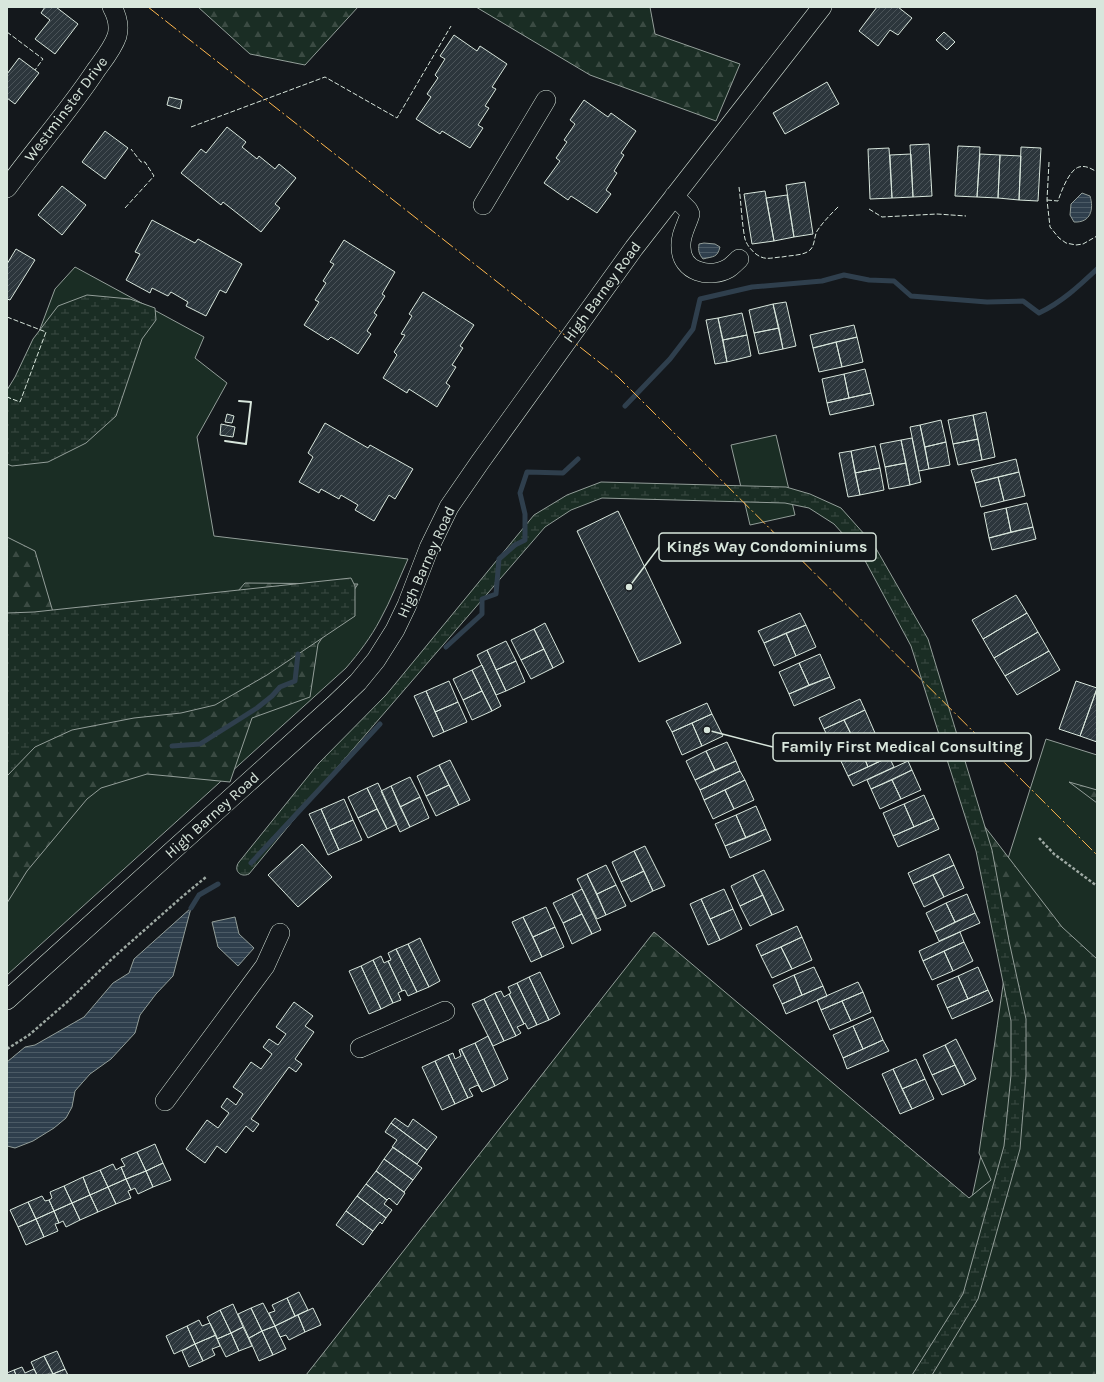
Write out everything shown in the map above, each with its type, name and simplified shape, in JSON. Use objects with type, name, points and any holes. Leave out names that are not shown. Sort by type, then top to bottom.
[{"type":"street","name":"Westminster Drive","points":[[7,188],[88,83],[114,44],[118,27],[117,17],[112,7]]},
{"type":"street","name":"High Barney Road","points":[[7,1000],[358,682],[376,660],[395,630],[407,605],[429,548],[449,507],[634,248],[822,7]]},
{"type":"street","points":[[483,206],[546,100]]},
{"type":"street","points":[[674,196],[690,214],[684,228],[681,247],[686,263],[698,271],[707,274],[720,272],[730,268],[739,259]]},
{"type":"street","points":[[166,1101],[265,966],[280,933]]},
{"type":"street","points":[[360,1048],[445,1011]]},
{"type":"path","points":[[1039,838],[1054,854],[1097,886]]},
{"type":"path","points":[[7,1049],[29,1035],[56,1012],[115,956],[206,877]]},
{"type":"green space","points":[[198,7],[358,7],[305,65],[250,54]]},
{"type":"green space","points":[[476,7],[650,7],[655,34],[740,64],[716,121],[590,75]]},
{"type":"green space","points":[[75,267],[204,337],[195,358],[227,383],[197,437],[214,536],[408,559],[388,605],[356,657],[346,668],[7,975],[7,417],[55,289]]},
{"type":"green space","points":[[87,295],[130,299],[155,308],[156,320],[142,339],[116,416],[86,443],[48,462],[12,466],[7,464],[7,390],[15,377],[33,339],[58,306]]},
{"type":"green space","points":[[776,435],[795,515],[750,525],[731,445]]},
{"type":"green space","points":[[601,482],[786,487],[810,494],[841,508],[874,545],[928,639],[992,850],[1009,941],[1026,1019],[1026,1075],[1020,1149],[978,1299],[932,1375],[912,1375],[963,1294],[1004,1146],[1011,1075],[1011,1021],[976,851],[911,646],[862,555],[834,524],[809,508],[785,503],[602,498],[571,510],[545,527],[329,777],[249,874],[240,874],[237,870],[237,865],[239,862],[318,764],[386,695],[534,515],[567,495]]},
{"type":"green space","points":[[7,537],[35,551],[58,629],[211,622],[245,583],[358,584],[318,644],[310,697],[252,718],[230,782],[147,774],[101,788],[87,799],[27,871],[7,903]]},
{"type":"green space","points":[[351,578],[355,586],[355,616],[267,675],[215,705],[181,713],[134,718],[72,730],[35,747],[7,776],[7,613],[34,612]]},
{"type":"green space","points":[[1046,739],[1097,755],[1097,1375],[934,1375],[1015,996],[999,887]]},
{"type":"green space","points":[[1069,782],[1097,790],[1097,803]]},
{"type":"green space","points":[[972,810],[1062,927],[1097,959],[1097,1375],[306,1375],[654,932],[969,1198],[991,1180],[979,1153],[1006,964]]},
{"type":"water","points":[[1082,193],[1090,196],[1092,206],[1090,214],[1088,218],[1080,222],[1074,222],[1070,215],[1071,204]]},
{"type":"water","points":[[699,244],[715,244],[720,247],[719,251],[712,257],[703,259],[699,252]]},
{"type":"water","points":[[191,908],[173,976],[156,994],[140,1015],[135,1033],[111,1059],[90,1074],[75,1091],[72,1107],[66,1118],[54,1128],[33,1141],[15,1148],[7,1146],[7,1062],[25,1047],[35,1045],[84,1017],[113,983],[129,973],[134,959]]},
{"type":"water","points":[[235,917],[239,934],[254,948],[238,966],[218,947],[212,922]]},
{"type":"building","points":[[45,7],[56,7],[78,24],[55,54],[35,39],[50,20],[41,13]]},
{"type":"building","points":[[877,7],[898,7],[912,18],[898,35],[890,30],[878,46],[859,31]]},
{"type":"building","points":[[944,32],[955,42],[947,50],[936,40]]},
{"type":"building","points":[[454,35],[477,51],[480,46],[507,64],[492,87],[496,89],[485,106],[489,108],[478,125],[483,128],[470,148],[442,131],[440,134],[416,119],[431,97],[427,94],[438,78],[435,75],[445,59],[440,56]]},
{"type":"building","points":[[19,58],[39,73],[15,104],[7,98],[7,74]]},
{"type":"building","points":[[827,82],[839,104],[785,134],[773,113]]},
{"type":"building","points":[[169,97],[182,100],[180,109],[167,105]]},
{"type":"building","points":[[584,100],[608,117],[611,113],[636,131],[621,153],[624,155],[614,171],[617,173],[606,190],[611,194],[597,213],[571,196],[568,200],[544,183],[560,161],[556,158],[567,142],[564,140],[575,124],[570,120]]},
{"type":"building","points":[[227,127],[246,142],[242,147],[257,159],[259,156],[275,169],[279,164],[296,178],[275,204],[280,208],[261,232],[223,202],[221,205],[181,173],[201,149],[206,153]]},
{"type":"building","points":[[105,131],[128,148],[105,179],[82,162]]},
{"type":"building","points":[[929,144],[932,196],[913,197],[910,145]]},
{"type":"building","points":[[958,146],[980,147],[977,197],[955,196]]},
{"type":"building","points":[[1021,147],[1041,148],[1038,201],[1019,200]]},
{"type":"building","points":[[889,148],[892,198],[870,199],[868,149]]},
{"type":"building","points":[[911,154],[913,197],[892,198],[890,155]]},
{"type":"building","points":[[980,154],[1000,155],[998,198],[977,197]]},
{"type":"building","points":[[1000,155],[1021,156],[1019,200],[998,198]]},
{"type":"building","points":[[805,182],[813,234],[794,237],[786,185]]},
{"type":"building","points":[[62,186],[86,205],[62,235],[38,215]]},
{"type":"building","points":[[765,191],[774,241],[752,244],[744,194]]},
{"type":"building","points":[[787,195],[794,237],[774,241],[766,198]]},
{"type":"building","points":[[152,220],[195,243],[198,239],[242,264],[226,293],[220,290],[206,316],[186,306],[188,302],[171,292],[168,296],[152,288],[150,293],[126,280],[140,254],[135,252]]},
{"type":"building","points":[[344,240],[395,272],[382,294],[385,296],[374,313],[377,315],[367,331],[371,334],[358,354],[331,337],[328,340],[304,325],[319,302],[315,300],[326,283],[323,281],[334,264],[330,262]]},
{"type":"building","points":[[16,249],[35,260],[10,300],[7,299],[7,264]]},
{"type":"building","points":[[423,292],[474,325],[460,346],[463,348],[452,365],[456,367],[446,383],[450,386],[437,407],[409,389],[407,393],[383,378],[397,355],[394,352],[405,335],[401,334],[412,316],[409,314]]},
{"type":"building","points":[[786,302],[796,346],[783,349],[773,304]]},
{"type":"building","points":[[773,304],[779,328],[754,333],[749,310]]},
{"type":"building","points":[[742,313],[747,335],[723,340],[718,318]]},
{"type":"building","points":[[718,318],[727,362],[715,364],[706,320]]},
{"type":"building","points":[[854,325],[857,337],[813,348],[810,335]]},
{"type":"building","points":[[779,328],[783,349],[759,354],[754,333]]},
{"type":"building","points":[[747,335],[751,356],[727,362],[723,340]]},
{"type":"building","points":[[857,337],[863,362],[842,367],[836,342]]},
{"type":"building","points":[[836,342],[842,367],[819,372],[813,348]]},
{"type":"building","points":[[865,369],[871,393],[849,398],[844,374]]},
{"type":"building","points":[[844,374],[849,398],[827,403],[822,379]]},
{"type":"building","points":[[871,393],[874,405],[830,415],[827,403]]},
{"type":"building","points":[[986,412],[995,457],[982,460],[973,415]]},
{"type":"building","points":[[227,414],[234,416],[232,423],[225,422]]},
{"type":"building","points":[[973,415],[978,439],[953,444],[948,420]]},
{"type":"building","points":[[941,420],[946,442],[925,447],[920,425]]},
{"type":"building","points":[[325,423],[368,448],[370,445],[413,469],[395,499],[389,495],[374,521],[355,510],[358,505],[341,495],[339,499],[321,489],[319,493],[299,482],[313,457],[308,453]]},
{"type":"building","points":[[221,424],[235,427],[233,437],[220,435]]},
{"type":"building","points":[[920,425],[929,469],[919,471],[910,427]]},
{"type":"building","points":[[912,438],[921,482],[910,485],[901,440]]},
{"type":"building","points":[[978,439],[982,460],[958,465],[953,444]]},
{"type":"building","points":[[901,440],[906,463],[885,467],[880,444]]},
{"type":"building","points":[[946,442],[950,465],[929,469],[925,447]]},
{"type":"building","points":[[875,446],[880,468],[855,473],[851,451]]},
{"type":"building","points":[[851,451],[860,495],[848,497],[839,453]]},
{"type":"building","points":[[1016,459],[1019,472],[975,483],[971,470]]},
{"type":"building","points":[[906,463],[910,485],[889,489],[885,467]]},
{"type":"building","points":[[880,468],[884,490],[860,495],[855,473]]},
{"type":"building","points":[[1019,472],[1025,496],[1004,501],[998,477]]},
{"type":"building","points":[[998,477],[1004,501],[981,507],[975,483]]},
{"type":"building","points":[[1027,503],[1033,527],[1011,532],[1006,508]]},
{"type":"building","points":[[1006,508],[1011,532],[989,538],[984,513]]},
{"type":"building","points":[[618,511],[681,643],[639,662],[577,531]]},
{"type":"building","points":[[1033,527],[1036,539],[992,550],[989,538]]},
{"type":"building","points":[[1016,595],[1027,613],[983,639],[972,620]]},
{"type":"building","points":[[800,613],[806,625],[764,643],[758,631]]},
{"type":"building","points":[[1027,613],[1038,632],[994,658],[983,639]]},
{"type":"building","points":[[545,623],[564,662],[553,668],[534,629]]},
{"type":"building","points":[[806,625],[816,647],[796,656],[786,633]]},
{"type":"building","points":[[534,629],[544,649],[521,660],[511,640]]},
{"type":"building","points":[[1038,632],[1049,651],[1005,676],[994,658]]},
{"type":"building","points":[[786,633],[796,656],[774,666],[764,643]]},
{"type":"building","points":[[506,641],[516,661],[496,670],[487,650]]},
{"type":"building","points":[[544,649],[553,668],[531,679],[521,660]]},
{"type":"building","points":[[487,650],[506,691],[496,695],[477,655]]},
{"type":"building","points":[[1049,651],[1060,670],[1017,695],[1005,676]]},
{"type":"building","points":[[820,654],[830,677],[809,685],[799,663]]},
{"type":"building","points":[[516,661],[525,682],[506,691],[496,670]]},
{"type":"building","points":[[799,663],[809,685],[789,694],[779,672]]},
{"type":"building","points":[[482,665],[501,706],[492,711],[472,670]]},
{"type":"building","points":[[472,670],[482,691],[463,700],[453,679]]},
{"type":"building","points":[[830,677],[835,688],[794,706],[789,694]]},
{"type":"building","points":[[449,681],[458,702],[435,712],[426,691]]},
{"type":"building","points":[[1076,681],[1097,688],[1080,736],[1059,729]]},
{"type":"building","points":[[1097,689],[1097,742],[1080,736]]},
{"type":"building","points":[[426,691],[444,732],[433,737],[414,696]]},
{"type":"building","points":[[482,691],[492,711],[472,720],[463,700]]},
{"type":"building","points":[[860,699],[865,710],[824,729],[819,718]]},
{"type":"building","points":[[458,702],[467,722],[444,732],[435,712]]},
{"type":"building","points":[[707,703],[712,714],[672,732],[666,721]]},
{"type":"building","points":[[865,710],[875,733],[855,742],[844,720]]},
{"type":"building","points":[[712,714],[723,736],[702,746],[692,723]]},
{"type":"building","points":[[844,720],[855,742],[835,752],[824,729]]},
{"type":"building","points":[[692,723],[702,746],[682,755],[672,732]]},
{"type":"building","points":[[880,738],[889,757],[868,767],[860,747]]},
{"type":"building","points":[[727,742],[736,761],[715,770],[706,751]]},
{"type":"building","points":[[860,747],[868,767],[848,776],[839,757]]},
{"type":"building","points":[[706,751],[715,770],[695,780],[686,761]]},
{"type":"building","points":[[889,757],[894,767],[853,786],[848,776]]},
{"type":"building","points":[[450,760],[470,800],[459,805],[439,765]]},
{"type":"building","points":[[736,761],[740,771],[700,790],[695,780]]},
{"type":"building","points":[[908,761],[912,770],[871,789],[867,780]]},
{"type":"building","points":[[439,765],[449,785],[426,796],[417,776]]},
{"type":"building","points":[[912,770],[921,790],[901,799],[892,780]]},
{"type":"building","points":[[740,771],[745,780],[704,800],[700,790]]},
{"type":"building","points":[[410,777],[420,797],[400,807],[391,786]]},
{"type":"building","points":[[745,780],[754,800],[734,809],[725,790]]},
{"type":"building","points":[[892,780],[901,799],[880,809],[871,789]]},
{"type":"building","points":[[378,783],[397,824],[387,829],[367,788]]},
{"type":"building","points":[[449,785],[459,805],[436,816],[426,796]]},
{"type":"building","points":[[391,786],[410,827],[400,832],[381,791]]},
{"type":"building","points":[[367,788],[377,809],[358,818],[348,797]]},
{"type":"building","points":[[725,790],[734,809],[713,819],[704,800]]},
{"type":"building","points":[[924,795],[934,818],[914,827],[904,804]]},
{"type":"building","points":[[420,797],[429,818],[410,827],[400,807]]},
{"type":"building","points":[[344,799],[353,820],[330,830],[321,809]]},
{"type":"building","points":[[904,804],[914,827],[893,836],[883,813]]},
{"type":"building","points":[[756,806],[766,829],[746,838],[736,815]]},
{"type":"building","points":[[321,809],[339,850],[328,855],[309,814]]},
{"type":"building","points":[[377,809],[387,829],[368,838],[358,818]]},
{"type":"building","points":[[736,815],[746,838],[725,846],[715,824]]},
{"type":"building","points":[[934,818],[939,829],[898,847],[893,836]]},
{"type":"building","points":[[353,820],[362,840],[339,850],[330,830]]},
{"type":"building","points":[[766,829],[771,840],[730,858],[725,846]]},
{"type":"building","points":[[302,844],[332,877],[298,907],[268,875]]},
{"type":"building","points":[[645,846],[665,886],[653,891],[634,851]]},
{"type":"building","points":[[634,851],[644,871],[621,882],[612,862]]},
{"type":"building","points":[[949,854],[954,865],[913,884],[908,873]]},
{"type":"building","points":[[606,865],[616,885],[597,894],[587,874]]},
{"type":"building","points":[[954,865],[964,888],[944,897],[933,875]]},
{"type":"building","points":[[764,870],[784,910],[772,915],[753,875]]},
{"type":"building","points":[[644,871],[653,891],[631,902],[621,882]]},
{"type":"building","points":[[587,874],[606,915],[597,919],[577,879]]},
{"type":"building","points":[[753,875],[763,895],[740,906],[731,886]]},
{"type":"building","points":[[933,875],[944,897],[924,907],[913,884]]},
{"type":"building","points":[[616,885],[626,906],[606,915],[597,894]]},
{"type":"building","points":[[582,889],[601,930],[592,934],[572,894]]},
{"type":"building","points":[[724,889],[733,909],[710,919],[701,899]]},
{"type":"building","points":[[572,894],[582,914],[563,923],[553,903]]},
{"type":"building","points":[[967,894],[975,913],[955,922],[946,903]]},
{"type":"building","points":[[763,895],[772,915],[750,926],[740,906]]},
{"type":"building","points":[[701,899],[720,940],[708,945],[690,904]]},
{"type":"building","points":[[946,903],[955,922],[935,932],[926,913]]},
{"type":"building","points":[[546,907],[555,927],[533,937],[523,917]]},
{"type":"building","points":[[733,909],[742,929],[720,940],[710,919]]},
{"type":"building","points":[[975,913],[980,923],[939,941],[935,932]]},
{"type":"building","points":[[582,914],[592,934],[572,944],[563,923]]},
{"type":"building","points":[[523,917],[542,957],[531,962],[512,922]]},
{"type":"building","points":[[797,926],[802,937],[761,956],[756,945]]},
{"type":"building","points":[[555,927],[564,947],[542,957],[533,937]]},
{"type":"building","points":[[960,932],[964,942],[923,961],[919,951]]},
{"type":"building","points":[[802,937],[812,960],[792,969],[781,947]]},
{"type":"building","points":[[420,938],[440,981],[429,987],[408,944]]},
{"type":"building","points":[[964,942],[973,961],[953,971],[944,951]]},
{"type":"building","points":[[408,944],[429,987],[417,992],[396,949]]},
{"type":"building","points":[[781,947],[792,969],[772,978],[761,956]]},
{"type":"building","points":[[396,949],[417,992],[408,996],[405,990],[402,991],[388,961],[391,960],[388,953]]},
{"type":"building","points":[[944,951],[953,971],[932,980],[923,961]]},
{"type":"building","points":[[381,956],[384,963],[388,961],[402,991],[398,993],[401,1000],[393,1003],[373,960]]},
{"type":"building","points":[[373,960],[393,1003],[381,1009],[361,966]]},
{"type":"building","points":[[361,966],[381,1009],[369,1014],[349,971]]},
{"type":"building","points":[[814,967],[823,986],[802,995],[794,975]]},
{"type":"building","points":[[978,967],[988,990],[968,999],[958,976]]},
{"type":"building","points":[[540,972],[560,1014],[549,1020],[529,977]]},
{"type":"building","points":[[794,975],[802,995],[782,1004],[773,985]]},
{"type":"building","points":[[958,976],[968,999],[947,1008],[937,985]]},
{"type":"building","points":[[529,977],[549,1020],[537,1025],[517,983]]},
{"type":"building","points":[[858,982],[863,992],[821,1010],[817,1000]]},
{"type":"building","points":[[517,983],[537,1025],[528,1029],[509,994],[511,993],[508,987]]},
{"type":"building","points":[[823,986],[827,996],[786,1014],[782,1004]]},
{"type":"building","points":[[988,990],[993,1001],[952,1019],[947,1008]]},
{"type":"building","points":[[501,991],[504,997],[509,994],[524,1024],[517,1027],[521,1033],[516,1036],[495,993]]},
{"type":"building","points":[[863,992],[871,1012],[851,1021],[842,1001]]},
{"type":"building","points":[[495,993],[516,1036],[504,1041],[484,999]]},
{"type":"building","points":[[484,999],[504,1041],[493,1046],[472,1004]]},
{"type":"building","points":[[842,1001],[851,1021],[830,1030],[821,1010]]},
{"type":"building","points":[[294,1002],[313,1016],[305,1026],[314,1032],[295,1059],[302,1064],[296,1072],[289,1067],[251,1119],[259,1124],[253,1132],[246,1126],[226,1153],[217,1146],[205,1163],[186,1149],[207,1120],[218,1128],[229,1113],[221,1107],[227,1098],[236,1105],[243,1094],[233,1087],[251,1062],[261,1069],[272,1054],[263,1047],[269,1039],[278,1045],[286,1034],[276,1027]]},
{"type":"building","points":[[873,1017],[883,1040],[863,1049],[853,1026]]},
{"type":"building","points":[[853,1026],[863,1049],[843,1058],[833,1035]]},
{"type":"building","points":[[488,1036],[508,1079],[495,1086],[475,1043]]},
{"type":"building","points":[[956,1039],[976,1079],[965,1085],[945,1045]]},
{"type":"building","points":[[883,1040],[889,1051],[847,1069],[843,1058]]},
{"type":"building","points":[[475,1043],[495,1086],[482,1092],[461,1049]]},
{"type":"building","points":[[945,1045],[955,1065],[932,1075],[923,1055]]},
{"type":"building","points":[[461,1049],[482,1092],[478,1085],[469,1089],[473,1096],[468,1098],[448,1055],[453,1053],[455,1059],[461,1056],[459,1050]]},
{"type":"building","points":[[448,1055],[468,1098],[455,1104],[435,1061]]},
{"type":"building","points":[[916,1059],[925,1079],[902,1089],[893,1069]]},
{"type":"building","points":[[435,1061],[455,1104],[442,1110],[422,1067]]},
{"type":"building","points":[[955,1065],[965,1085],[942,1095],[932,1075]]},
{"type":"building","points":[[893,1069],[912,1109],[900,1114],[882,1074]]},
{"type":"building","points":[[925,1079],[934,1099],[912,1109],[902,1089]]},
{"type":"building","points":[[395,1118],[408,1127],[413,1119],[437,1137],[427,1150],[391,1123]]},
{"type":"building","points":[[391,1123],[427,1150],[417,1164],[392,1147],[397,1140],[385,1132]]},
{"type":"building","points":[[155,1144],[163,1163],[146,1171],[137,1152]]},
{"type":"building","points":[[393,1147],[422,1168],[413,1180],[384,1159]]},
{"type":"building","points":[[137,1152],[146,1171],[126,1179],[121,1167],[125,1166],[121,1159]]},
{"type":"building","points":[[384,1159],[413,1180],[404,1192],[376,1171]]},
{"type":"building","points":[[163,1163],[171,1180],[153,1187],[146,1171]]},
{"type":"building","points":[[113,1164],[116,1170],[121,1167],[126,1179],[108,1187],[100,1170]]},
{"type":"building","points":[[100,1170],[108,1187],[90,1195],[83,1177]]},
{"type":"building","points":[[146,1171],[153,1187],[138,1194],[135,1188],[131,1190],[126,1179]]},
{"type":"building","points":[[376,1171],[405,1193],[397,1205],[389,1198],[387,1200],[366,1184]]},
{"type":"building","points":[[83,1177],[90,1195],[72,1203],[64,1186]]},
{"type":"building","points":[[126,1179],[131,1190],[128,1191],[131,1198],[116,1204],[108,1187]]},
{"type":"building","points":[[366,1184],[387,1200],[384,1204],[392,1210],[386,1218],[357,1196]]},
{"type":"building","points":[[64,1186],[72,1203],[54,1211],[49,1200],[52,1198],[50,1192]]},
{"type":"building","points":[[108,1187],[116,1204],[98,1212],[90,1195]]},
{"type":"building","points":[[90,1195],[98,1212],[80,1220],[72,1203]]},
{"type":"building","points":[[42,1196],[45,1201],[49,1200],[54,1211],[36,1219],[28,1202]]},
{"type":"building","points":[[357,1196],[386,1218],[382,1224],[380,1222],[373,1231],[346,1211]]},
{"type":"building","points":[[28,1202],[36,1219],[18,1227],[10,1210]]},
{"type":"building","points":[[72,1203],[80,1220],[66,1227],[63,1221],[59,1223],[54,1211]]},
{"type":"building","points":[[54,1211],[59,1223],[55,1224],[58,1231],[44,1237],[36,1219]]},
{"type":"building","points":[[346,1211],[373,1231],[363,1245],[336,1225]]},
{"type":"building","points":[[36,1219],[44,1237],[26,1245],[18,1227]]},
{"type":"building","points":[[299,1292],[308,1310],[295,1316],[287,1298]]},
{"type":"building","points":[[287,1298],[295,1316],[275,1326],[269,1313],[275,1311],[272,1305]]},
{"type":"building","points":[[263,1303],[275,1326],[262,1331],[251,1308]]},
{"type":"building","points":[[233,1304],[243,1327],[231,1333],[220,1310]]},
{"type":"building","points":[[251,1308],[262,1331],[249,1338],[238,1314]]},
{"type":"building","points":[[313,1308],[321,1325],[305,1332],[298,1315]]},
{"type":"building","points":[[220,1310],[231,1333],[217,1339],[207,1317]]},
{"type":"building","points":[[298,1315],[305,1332],[289,1340],[286,1335],[280,1337],[275,1326]]},
{"type":"building","points":[[199,1320],[202,1326],[210,1323],[216,1335],[195,1344],[187,1326]]},
{"type":"building","points":[[187,1326],[195,1344],[174,1354],[166,1336]]},
{"type":"building","points":[[275,1326],[286,1349],[273,1355],[262,1331]]},
{"type":"building","points":[[243,1327],[252,1346],[239,1351],[231,1333]]},
{"type":"building","points":[[262,1331],[273,1355],[259,1361],[249,1338]]},
{"type":"building","points":[[231,1333],[239,1351],[226,1357],[217,1339]]},
{"type":"building","points":[[216,1335],[220,1346],[212,1349],[215,1355],[203,1361],[195,1344]]},
{"type":"building","points":[[195,1344],[203,1361],[189,1367],[182,1351]]},
{"type":"building","points":[[57,1351],[65,1369],[53,1374],[44,1356]]},
{"type":"building","points":[[44,1356],[53,1374],[37,1375],[31,1362]]},
{"type":"building","points":[[22,1367],[25,1373],[34,1369],[37,1375],[16,1375],[14,1370]]},
{"type":"building","points":[[65,1369],[68,1375],[53,1375],[53,1374]]},
{"type":"building","points":[[14,1370],[16,1375],[7,1375],[7,1373]]},
{"type":"waterway","points":[[625,406],[670,359],[693,329],[700,299],[752,287],[822,281],[844,275],[869,280],[894,281],[911,296],[987,302],[1023,301],[1039,313],[1063,299],[1097,269]]},
{"type":"waterway","points":[[446,647],[482,614],[482,599],[496,594],[499,559],[515,545],[525,540],[525,514],[520,493],[527,472],[563,473],[578,459]]},
{"type":"waterway","points":[[172,746],[200,744],[257,708],[272,696],[280,687],[295,681],[298,654]]},
{"type":"waterway","points":[[251,863],[380,724]]},
{"type":"waterway","points":[[191,908],[199,895],[218,884]]},
{"type":"fence","points":[[191,127],[325,77],[397,118],[451,26]]},
{"type":"fence","points":[[7,32],[43,59],[35,70]]},
{"type":"fence","points":[[125,208],[154,176],[145,162],[141,162],[131,149]]},
{"type":"fence","points":[[1049,162],[1047,200],[1050,227],[1059,238],[1066,243],[1076,245],[1083,244],[1097,236]]},
{"type":"fence","points":[[1047,200],[1058,201],[1066,182],[1075,169],[1084,167],[1097,172]]},
{"type":"fence","points":[[739,187],[745,239],[753,252],[764,258],[798,255],[811,249],[817,231],[824,221],[839,206]]},
{"type":"fence","points":[[869,209],[882,217],[937,214],[966,216]]},
{"type":"fence","points":[[7,317],[46,332],[20,402],[7,397]]},
{"type":"wall","points":[[225,441],[246,444],[251,402],[239,401]]},
{"type":"power","points":[[148,7],[618,377],[1097,855]]},
{"type":"place","name":"Kings Way Condominiums","points":[[629,587]]},
{"type":"place","name":"Family First Medical Consulting","points":[[707,730]]}]
